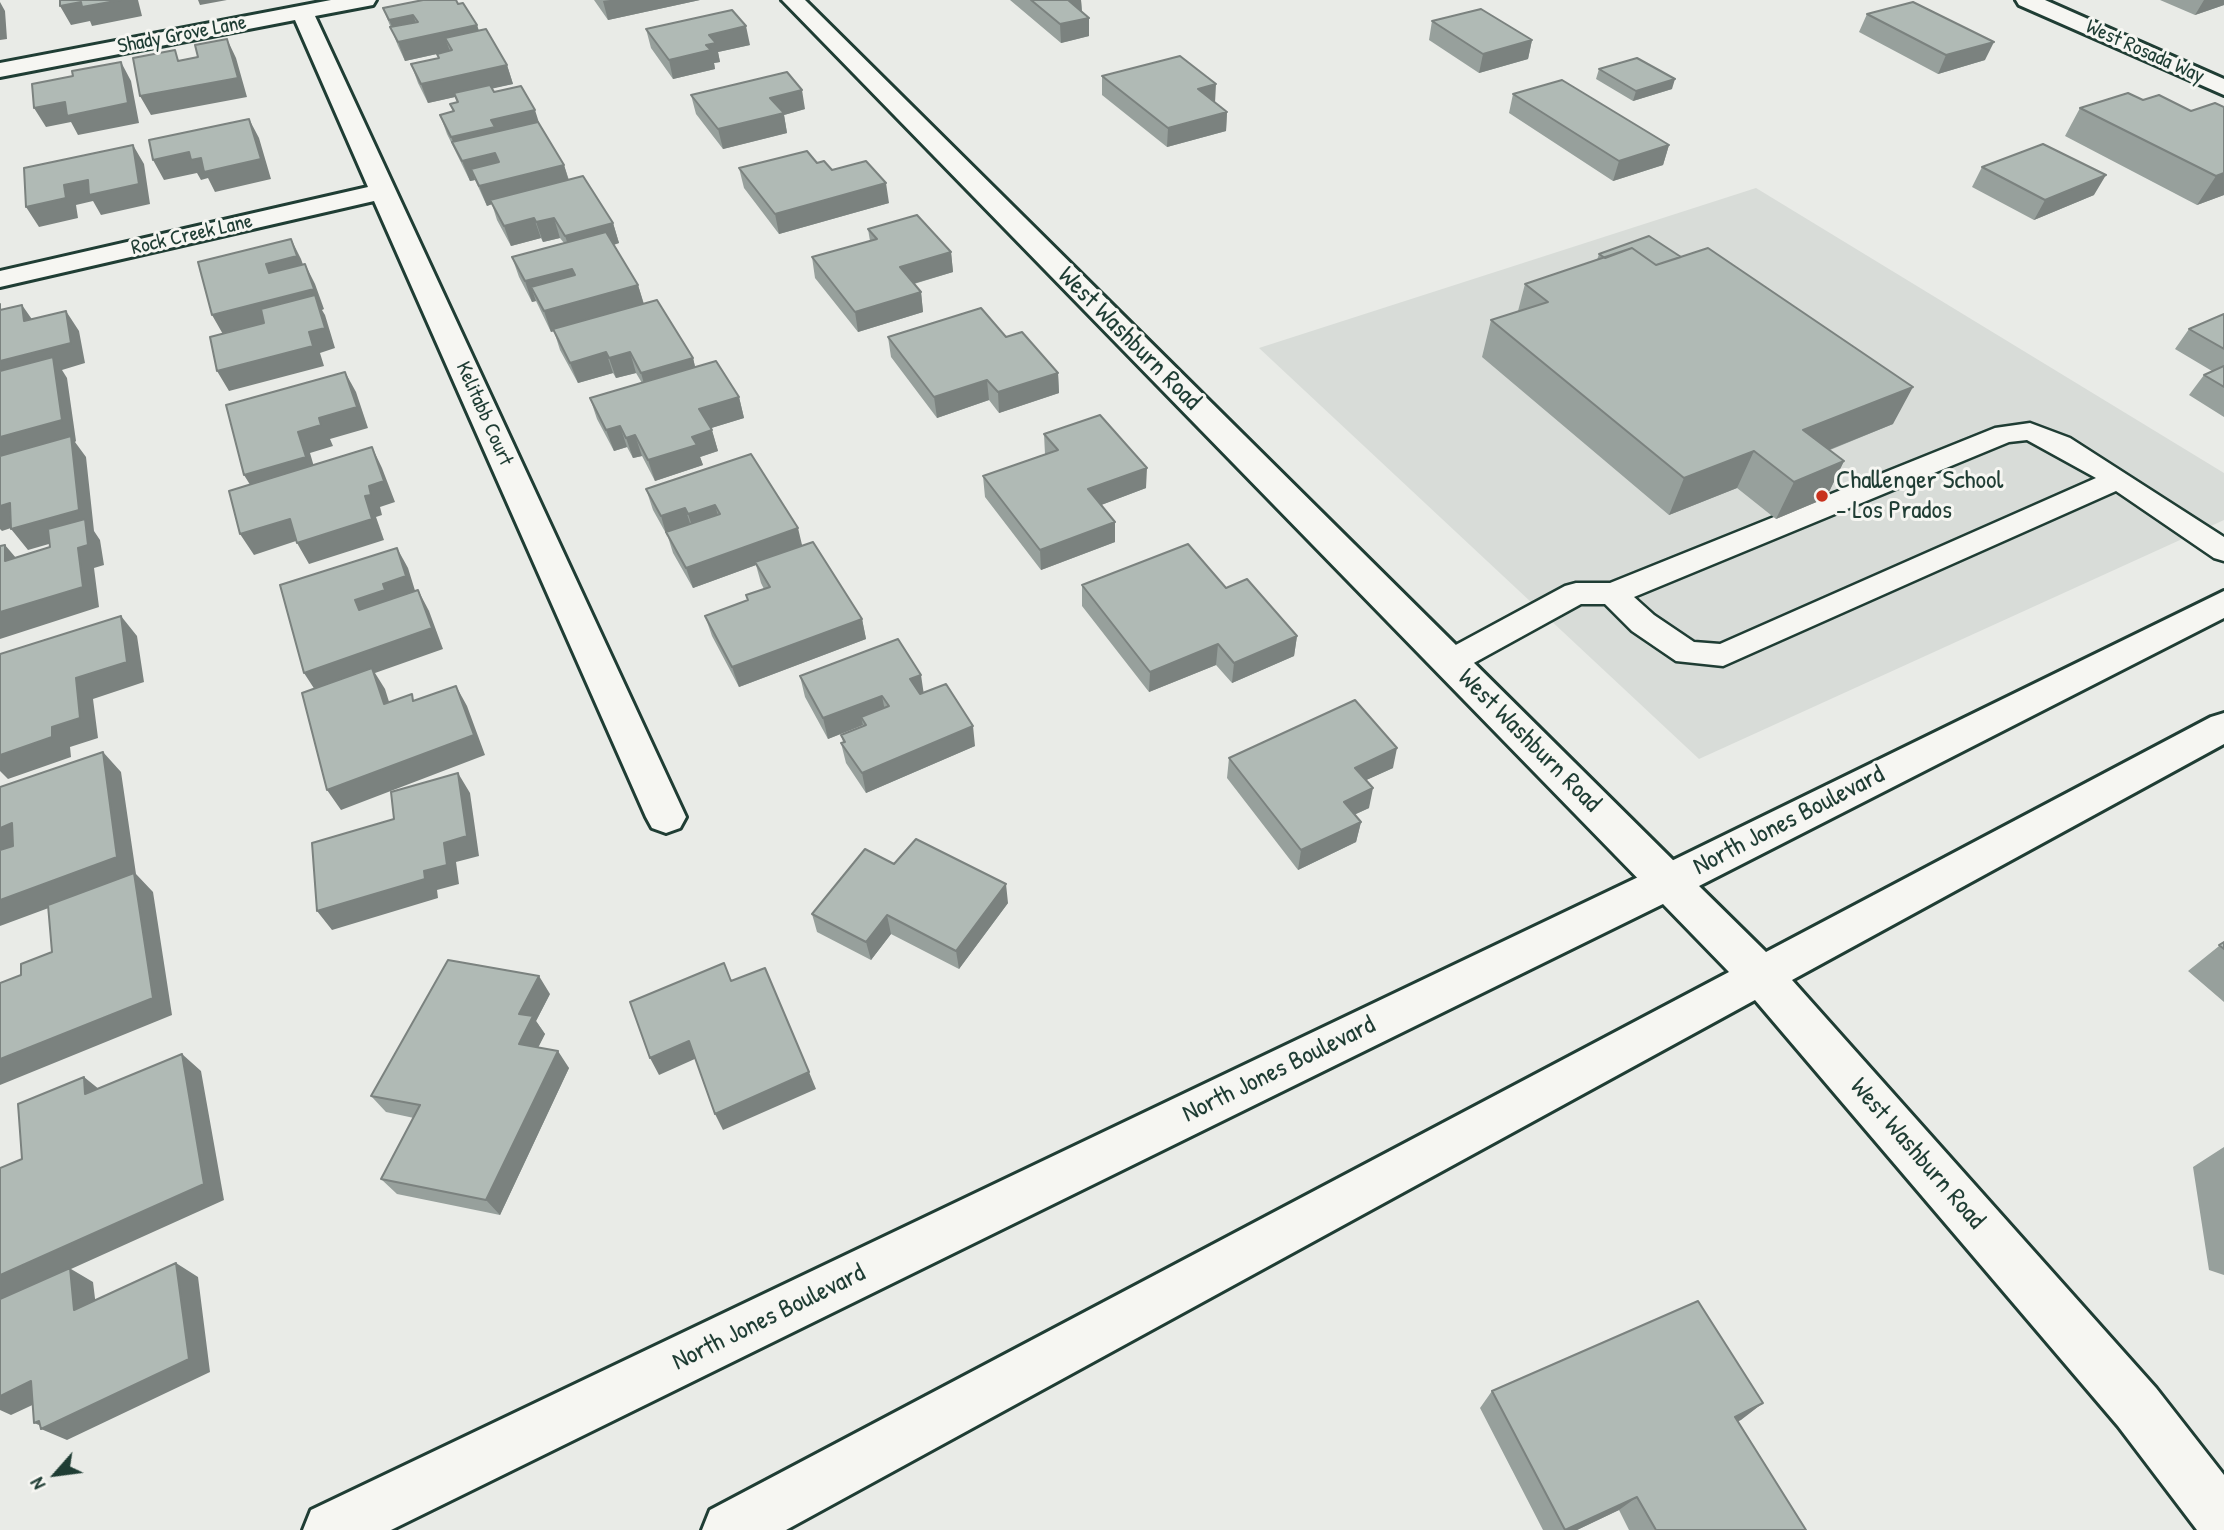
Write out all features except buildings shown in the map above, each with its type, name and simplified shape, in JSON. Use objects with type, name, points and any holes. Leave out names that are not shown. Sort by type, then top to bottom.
[{"type":"street","name":"Shady Grove Lane","points":[[0,70],[365,0]]},
{"type":"street","name":"West Washburn Road","points":[[793,0],[1762,977],[2137,1407],[2224,1520]]},
{"type":"street","name":"West Rosada Way","points":[[2027,0],[2224,88]]},
{"type":"street","name":"Kelitabb Court","points":[[302,12],[666,817]]},
{"type":"street","name":"Rock Creek Lane","points":[[0,279],[383,191]]},
{"type":"street","name":"North Jones Boulevard","points":[[331,1530],[1668,882],[2224,603]]},
{"type":"street","points":[[730,1530],[2224,727]]},
{"type":"lane","points":[[1450,662],[1576,593],[1613,594],[2004,434],[2030,431],[2060,444],[2118,479],[2224,551]]},
{"type":"lane","points":[[1613,594],[1643,623],[1687,653],[1723,655],[2118,479]]},
{"type":"shaded area","name":"Challenger School - Los Prados","points":[[1756,188],[2224,473],[2224,520],[1699,759],[1259,348]]},
{"type":"place","name":"Challenger School - Los Prados","points":[[1822,496]]}]
